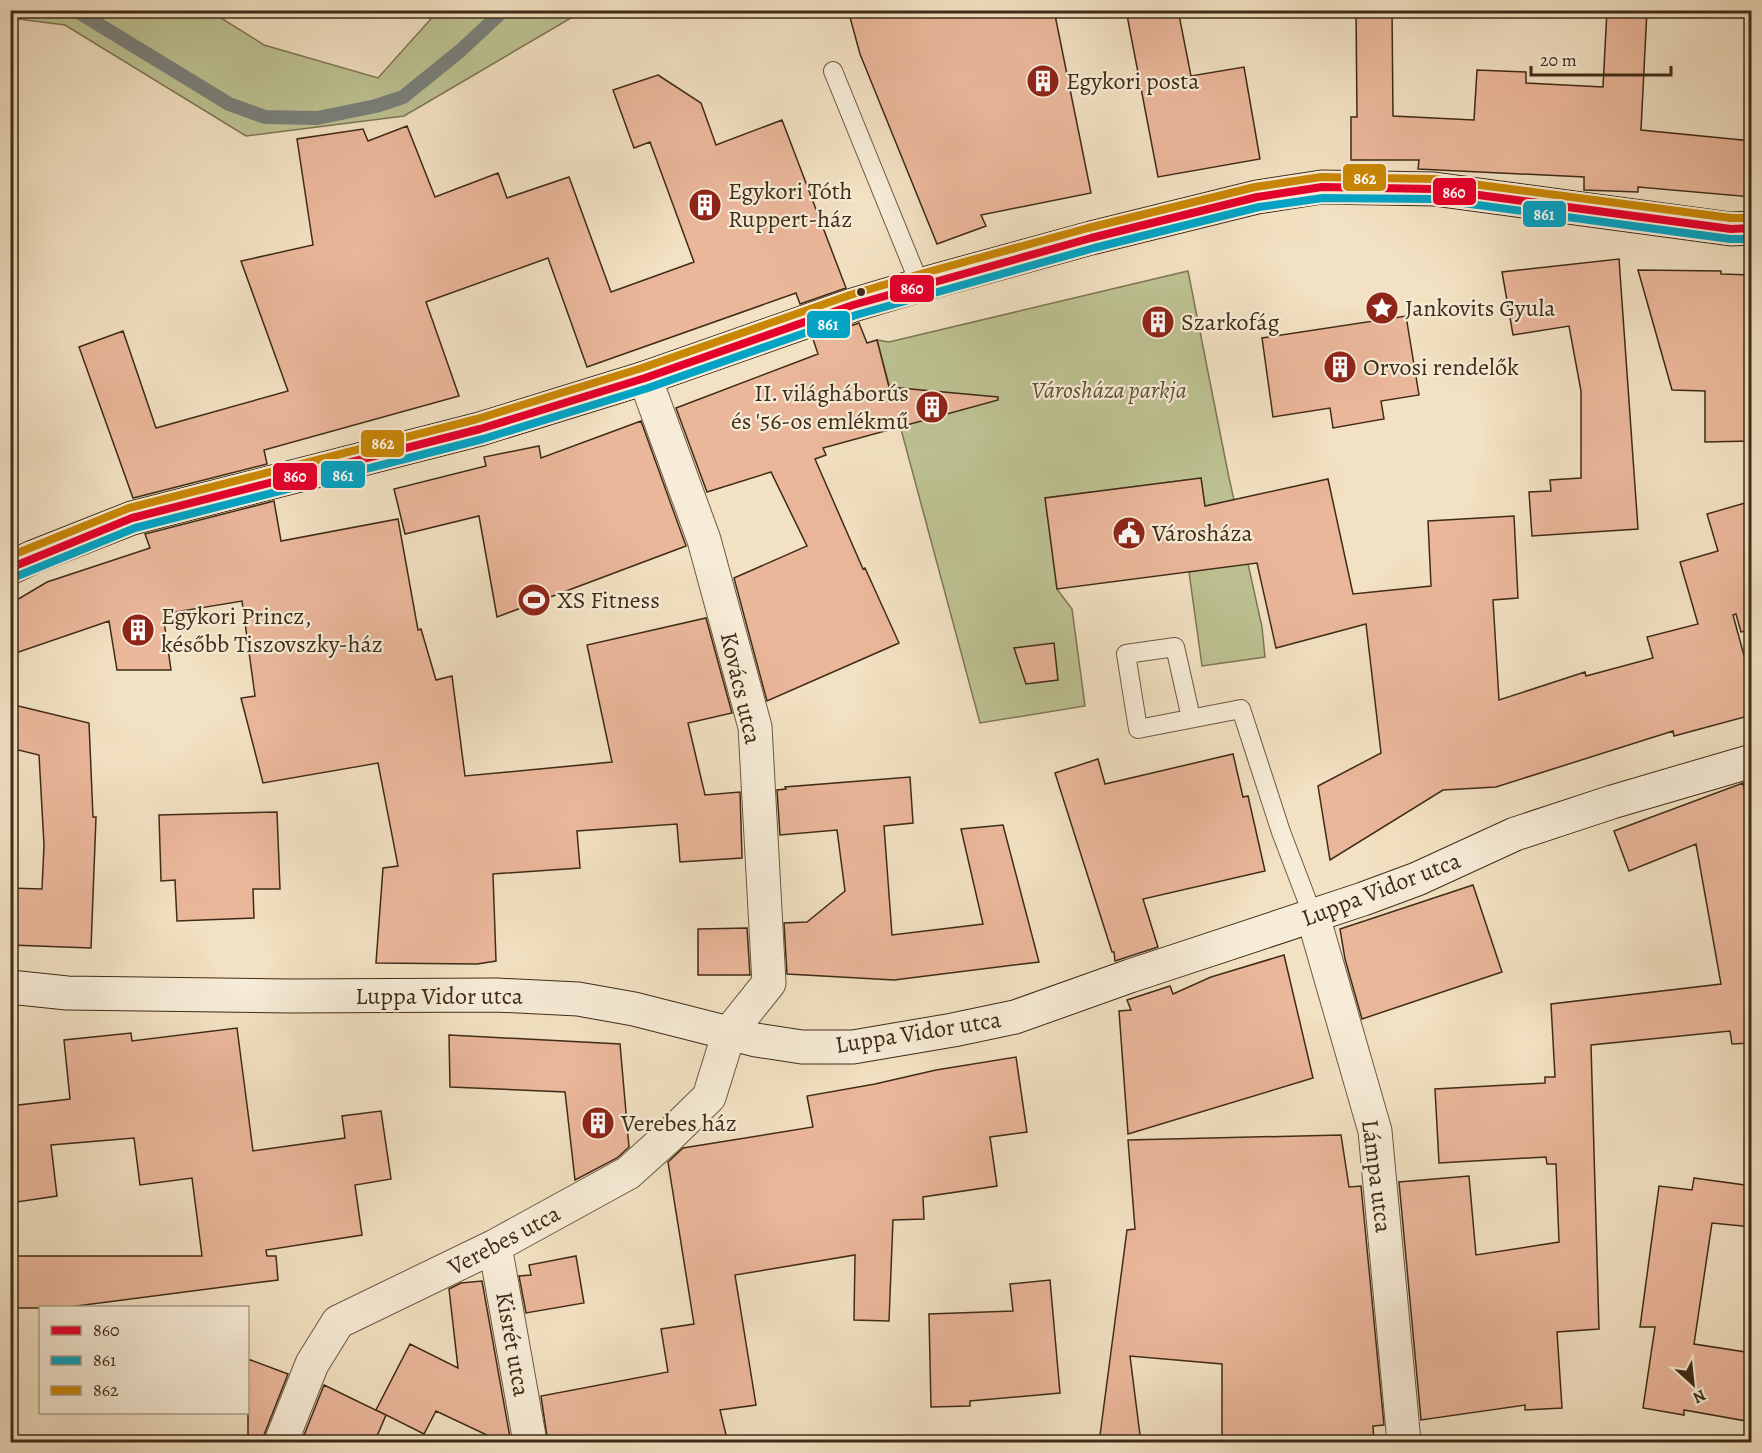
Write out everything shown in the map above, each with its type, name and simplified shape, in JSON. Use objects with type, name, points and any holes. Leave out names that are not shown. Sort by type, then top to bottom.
[{"type":"street","points":[[10,568],[33,556],[132,518],[480,429],[645,378],[920,285],[1218,205],[1257,197],[1322,187],[1434,189],[1731,229],[1752,228]]},
{"type":"street","name":"Kovács utca","points":[[645,378],[704,540],[755,727],[769,983],[729,1033]]},
{"type":"street","name":"Luppa Vidor utca","points":[[10,987],[67,993],[289,996],[496,995],[578,999],[634,1009],[729,1033],[802,1047],[843,1047],[954,1030],[1015,1017],[1417,879],[1515,834],[1612,802],[1752,761]]},
{"type":"street","name":"Lámpa utca","points":[[1313,916],[1374,1131],[1404,1443]]},
{"type":"street","name":"Verebes utca","points":[[281,1443],[312,1364],[338,1322],[495,1246],[628,1173],[709,1097],[729,1033]]},
{"type":"street","name":"Kisrét utca","points":[[495,1246],[530,1443]]},
{"type":"lane","points":[[833,71],[920,285]]},
{"type":"lane","points":[[1191,718],[1175,647],[1126,654],[1138,729],[1241,709],[1281,832],[1313,916]]},
{"type":"green space","points":[[11,10],[210,11],[264,45],[378,78],[438,11],[583,11],[404,116],[246,136],[65,25],[11,18]]},
{"type":"green space","name":"Városháza parkja","points":[[1188,271],[1228,473],[1262,627],[1265,657],[1202,666],[1189,572],[1213,568],[1201,478],[1046,498],[1057,589],[1072,609],[1085,706],[980,723],[877,340],[889,342]]},
{"type":"building","points":[[848,10],[1054,10],[1091,193],[981,215],[986,226],[937,244],[860,54]]},
{"type":"building","points":[[1126,10],[1178,10],[1191,76],[1244,67],[1260,159],[1158,177]]},
{"type":"building","points":[[1356,10],[1392,10],[1393,116],[1474,120],[1477,70],[1526,72],[1526,83],[1603,87],[1607,10],[1647,10],[1641,130],[1752,141],[1752,197],[1638,187],[1638,192],[1584,190],[1584,177],[1418,169],[1419,160],[1351,160],[1351,117],[1357,117]]},
{"type":"building","points":[[658,75],[701,103],[716,145],[782,120],[846,288],[800,304],[796,293],[587,367],[548,258],[426,302],[459,396],[264,450],[267,464],[133,498],[79,347],[123,331],[156,428],[288,391],[241,261],[313,245],[297,139],[363,129],[368,141],[407,126],[435,197],[498,173],[507,198],[569,177],[611,292],[694,262],[650,142],[634,148],[613,90]]},
{"type":"building","points":[[1619,259],[1638,529],[1532,536],[1529,492],[1551,491],[1550,480],[1581,478],[1581,391],[1569,326],[1513,335],[1502,272]]},
{"type":"building","points":[[1638,270],[1721,271],[1721,274],[1752,275],[1752,441],[1705,442],[1705,391],[1672,390]]},
{"type":"building","name":"Orvosi rendelők","points":[[1406,316],[1419,395],[1381,401],[1384,419],[1333,428],[1330,408],[1273,417],[1262,338]]},
{"type":"building","points":[[859,323],[867,343],[877,340],[889,387],[998,397],[998,400],[823,448],[826,455],[815,459],[863,569],[865,568],[899,643],[767,701],[734,578],[807,546],[771,472],[707,492],[676,408],[818,354],[813,339]]},
{"type":"building","points":[[641,421],[686,546],[497,617],[479,516],[405,534],[394,489],[486,466],[484,457],[539,446],[541,458]]},
{"type":"building","points":[[1201,478],[1205,506],[1328,479],[1353,594],[1431,586],[1428,521],[1514,516],[1518,598],[1493,600],[1499,700],[1585,672],[1586,676],[1653,658],[1647,637],[1698,624],[1680,562],[1718,551],[1707,514],[1752,501],[1752,630],[1741,632],[1736,614],[1733,615],[1752,685],[1752,715],[1674,736],[1673,731],[1496,787],[1443,790],[1330,860],[1318,786],[1381,753],[1366,624],[1276,648],[1257,563],[1057,589],[1045,498]]},
{"type":"building","points":[[274,501],[281,541],[398,519],[418,630],[421,629],[436,680],[452,676],[465,776],[612,762],[587,645],[706,618],[732,713],[688,723],[705,795],[740,792],[742,858],[680,862],[677,824],[577,831],[580,868],[493,874],[496,961],[477,964],[376,963],[383,868],[398,866],[378,763],[263,783],[241,698],[255,696],[242,601],[163,614],[171,670],[117,670],[109,621],[10,655],[10,604],[47,582],[150,548],[145,534]]},
{"type":"building","points":[[1054,643],[1058,680],[1026,684],[1014,648]]},
{"type":"building","points":[[10,704],[89,723],[93,817],[96,817],[91,948],[10,945],[10,888],[42,889],[44,845],[39,755],[10,748]]},
{"type":"building","points":[[1233,754],[1243,797],[1248,796],[1265,871],[1143,899],[1158,947],[1115,961],[1055,773],[1098,759],[1105,784]]},
{"type":"building","points":[[910,777],[913,823],[884,826],[892,935],[983,924],[961,829],[1003,825],[1039,962],[894,980],[787,974],[784,923],[807,922],[845,891],[837,830],[780,835],[777,790],[786,789],[785,787]]},
{"type":"building","points":[[1743,783],[1752,830],[1752,1043],[1732,1044],[1730,1031],[1591,1045],[1599,1329],[1557,1332],[1562,1408],[1525,1410],[1525,1405],[1421,1420],[1399,1182],[1469,1176],[1476,1255],[1559,1242],[1556,1164],[1547,1164],[1546,1157],[1439,1163],[1435,1089],[1545,1083],[1545,1077],[1555,1077],[1551,1004],[1721,984],[1696,844],[1629,871],[1614,831]]},
{"type":"building","points":[[277,812],[280,889],[253,889],[254,918],[177,921],[175,880],[161,881],[159,815]]},
{"type":"building","points":[[1473,885],[1502,972],[1362,1019],[1345,959],[1340,929]]},
{"type":"building","points":[[747,928],[750,975],[698,975],[698,929]]},
{"type":"building","points":[[1284,955],[1313,1078],[1128,1134],[1119,1011],[1131,1010],[1127,1000],[1170,986],[1173,994],[1211,977]]},
{"type":"building","points":[[237,1028],[253,1151],[345,1138],[342,1116],[381,1111],[391,1179],[355,1185],[362,1235],[266,1250],[267,1256],[276,1256],[278,1280],[76,1306],[17,1308],[12,1256],[202,1256],[192,1178],[140,1185],[134,1138],[51,1145],[57,1196],[10,1203],[10,1106],[70,1099],[64,1040],[131,1033],[132,1041]]},
{"type":"building","name":"Verebes ház","points":[[449,1035],[620,1044],[629,1147],[617,1158],[575,1180],[565,1092],[450,1087]]},
{"type":"building","points":[[1016,1057],[1027,1132],[990,1137],[997,1186],[923,1197],[924,1219],[893,1220],[889,1321],[854,1320],[855,1255],[735,1275],[756,1405],[720,1410],[728,1443],[548,1443],[541,1396],[668,1372],[661,1329],[694,1324],[668,1162],[683,1148],[813,1127],[807,1096],[936,1070]]},
{"type":"building","points":[[1341,1135],[1349,1187],[1361,1186],[1384,1425],[1373,1426],[1374,1443],[1222,1443],[1222,1364],[1130,1356],[1141,1443],[1099,1443],[1127,1230],[1135,1229],[1128,1140]]},
{"type":"building","points":[[1694,1178],[1752,1186],[1752,1227],[1712,1223],[1694,1344],[1752,1353],[1752,1422],[1684,1410],[1684,1415],[1643,1408],[1655,1327],[1640,1327],[1659,1186],[1692,1190]]},
{"type":"building","points":[[576,1256],[584,1303],[526,1313],[519,1276],[531,1275],[529,1265]]},
{"type":"building","points":[[1050,1280],[1060,1393],[970,1401],[970,1406],[931,1407],[929,1314],[1013,1311],[1010,1284]]},
{"type":"building","points":[[482,1281],[511,1443],[490,1443],[489,1436],[436,1411],[424,1434],[376,1410],[410,1344],[458,1368],[449,1289],[461,1283]]},
{"type":"building","points":[[249,1359],[288,1374],[263,1443],[248,1443]]},
{"type":"building","points":[[324,1385],[386,1415],[374,1443],[301,1443]]},
{"type":"waterway","points":[[75,10],[229,104],[265,117],[317,118],[376,106],[403,97],[460,51],[504,10]]},
{"type":"transit line","name":"862","points":[[10,556],[129,508],[477,419],[642,368],[850,295],[917,275],[1088,228],[1255,187],[1321,177],[1434,179],[1731,218],[1752,218]]},
{"type":"transit line","name":"860","points":[[10,568],[132,518],[480,429],[645,378],[853,305],[1091,238],[1257,197],[1322,187],[1434,189],[1731,229],[1752,228]]},
{"type":"transit line","name":"861","points":[[15,577],[135,528],[483,439],[648,388],[856,315],[1094,248],[1259,207],[1323,198],[1433,199],[1730,239],[1752,239]]},
{"type":"place","name":"Egykori posta","points":[[1043,81]]},
{"type":"place","name":"Egykori Tóth Ruppert-ház","points":[[705,205]]},
{"type":"place","name":"Jankovits Gyula","points":[[1382,308]]},
{"type":"place","name":"Szarkofág","points":[[1158,322]]},
{"type":"place","name":"Orvosi rendelők","points":[[1340,367]]},
{"type":"place","name":"II. világháborús és '56-os emlékmű","points":[[932,407]]},
{"type":"place","name":"Városháza","points":[[1129,533]]},
{"type":"place","name":"XS Fitness","points":[[534,600]]},
{"type":"place","name":"Egykori Princz, később Tiszovszky-ház","points":[[138,630]]},
{"type":"place","name":"Verebes ház","points":[[598,1123]]}]
